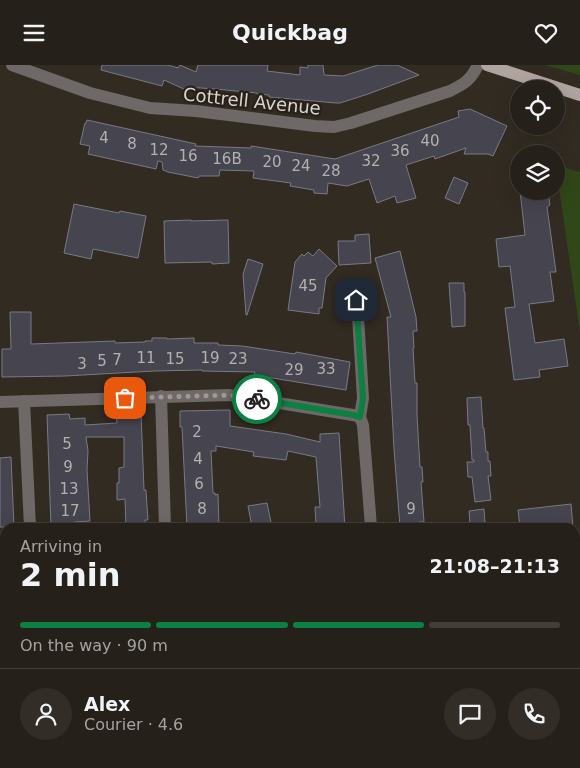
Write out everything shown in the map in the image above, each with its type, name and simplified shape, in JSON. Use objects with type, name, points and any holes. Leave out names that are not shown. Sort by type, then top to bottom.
[{"type":"main road","points":[[487,65],[580,95]]},
{"type":"street","name":"Cottrell Avenue","points":[[12,65],[90,93],[150,108],[196,111],[315,127],[334,127],[351,123],[450,91],[473,75],[478,65]]},
{"type":"street","points":[[356,300],[363,398],[360,417],[363,425],[371,523]]},
{"type":"street","points":[[0,402],[229,395],[360,417]]},
{"type":"street","points":[[160,397],[166,523]]},
{"type":"street","points":[[24,401],[30,523]]},
{"type":"green space","points":[[545,65],[580,65],[580,75]]},
{"type":"green space","points":[[565,168],[580,172],[580,333],[561,200],[565,200]]},
{"type":"building","points":[[102,65],[168,65],[178,68],[180,65],[196,72],[198,65],[268,65],[267,71],[300,75],[300,67],[308,68],[308,65],[323,65],[324,75],[343,76],[378,65],[397,65],[419,75],[368,94],[336,103],[269,97],[269,95],[257,93],[215,89],[187,87],[186,90],[164,80],[162,86],[101,70]]},
{"type":"building","points":[[470,109],[507,126],[493,156],[488,154],[464,154],[466,148],[435,159],[434,156],[406,165],[416,198],[397,203],[395,196],[377,203],[369,179],[347,186],[328,183],[327,194],[314,193],[314,190],[290,186],[291,183],[253,178],[254,171],[220,170],[219,176],[199,176],[198,178],[168,172],[163,170],[162,162],[158,161],[156,169],[88,154],[90,146],[80,144],[87,120],[196,144],[195,146],[251,148],[251,146],[335,159],[459,117],[458,111]]},
{"type":"building","points":[[454,177],[468,183],[459,204],[445,198]]},
{"type":"building","points":[[521,200],[549,200],[550,205],[547,207],[556,272],[550,272],[554,301],[529,304],[535,343],[564,339],[568,366],[539,370],[540,377],[514,380],[505,308],[515,307],[510,266],[499,267],[496,239],[525,235]]},
{"type":"building","points":[[74,204],[146,216],[138,258],[93,249],[91,259],[64,253]]},
{"type":"building","points":[[228,220],[229,263],[165,263],[164,221]]},
{"type":"building","points":[[369,234],[371,263],[339,265],[338,241],[355,241],[355,235]]},
{"type":"building","points":[[319,249],[337,266],[326,278],[322,308],[319,308],[319,314],[288,310],[295,262],[302,254],[304,256],[308,252],[313,256]]},
{"type":"building","points":[[400,251],[416,317],[417,331],[413,331],[413,348],[415,383],[417,383],[417,415],[420,467],[422,467],[423,482],[421,482],[424,522],[419,523],[400,523],[387,317],[391,317],[375,258]]},
{"type":"building","points":[[248,259],[263,264],[246,315],[243,274]]},
{"type":"building","points":[[449,283],[464,283],[465,326],[452,327]]},
{"type":"building","points":[[10,312],[31,312],[31,344],[115,341],[115,343],[145,342],[152,341],[152,338],[194,338],[194,343],[218,343],[218,345],[242,346],[295,354],[296,352],[350,362],[346,390],[254,375],[255,372],[202,370],[2,377],[2,349],[11,349]]},
{"type":"building","points":[[481,397],[486,452],[488,452],[488,461],[490,461],[491,476],[488,476],[491,500],[475,502],[472,477],[468,477],[467,462],[474,462],[474,460],[472,460],[470,425],[468,425],[467,398]]},
{"type":"building","points":[[230,410],[230,426],[286,434],[320,442],[320,434],[339,433],[345,523],[316,523],[315,507],[320,507],[316,457],[288,451],[286,460],[253,456],[254,452],[216,446],[216,451],[211,451],[213,493],[215,495],[218,494],[219,523],[187,523],[180,411]]},
{"type":"building","points":[[141,412],[144,490],[146,490],[148,520],[145,520],[145,523],[126,523],[125,499],[117,500],[119,468],[124,467],[124,437],[86,437],[90,521],[51,523],[47,415],[69,414],[70,419],[85,418],[85,425],[117,423],[116,413]]},
{"type":"building","points":[[11,457],[14,523],[0,523],[0,458]]},
{"type":"building","points":[[267,503],[271,523],[251,523],[248,506]]},
{"type":"building","points":[[571,504],[573,523],[520,523],[518,510]]},
{"type":"building","points":[[484,509],[485,522],[470,523],[469,511]]},
{"type":"way so far","points":[[125,398],[229,395],[257,399]]},
{"type":"route","points":[[257,399],[360,417],[363,398],[356,300]]}]
